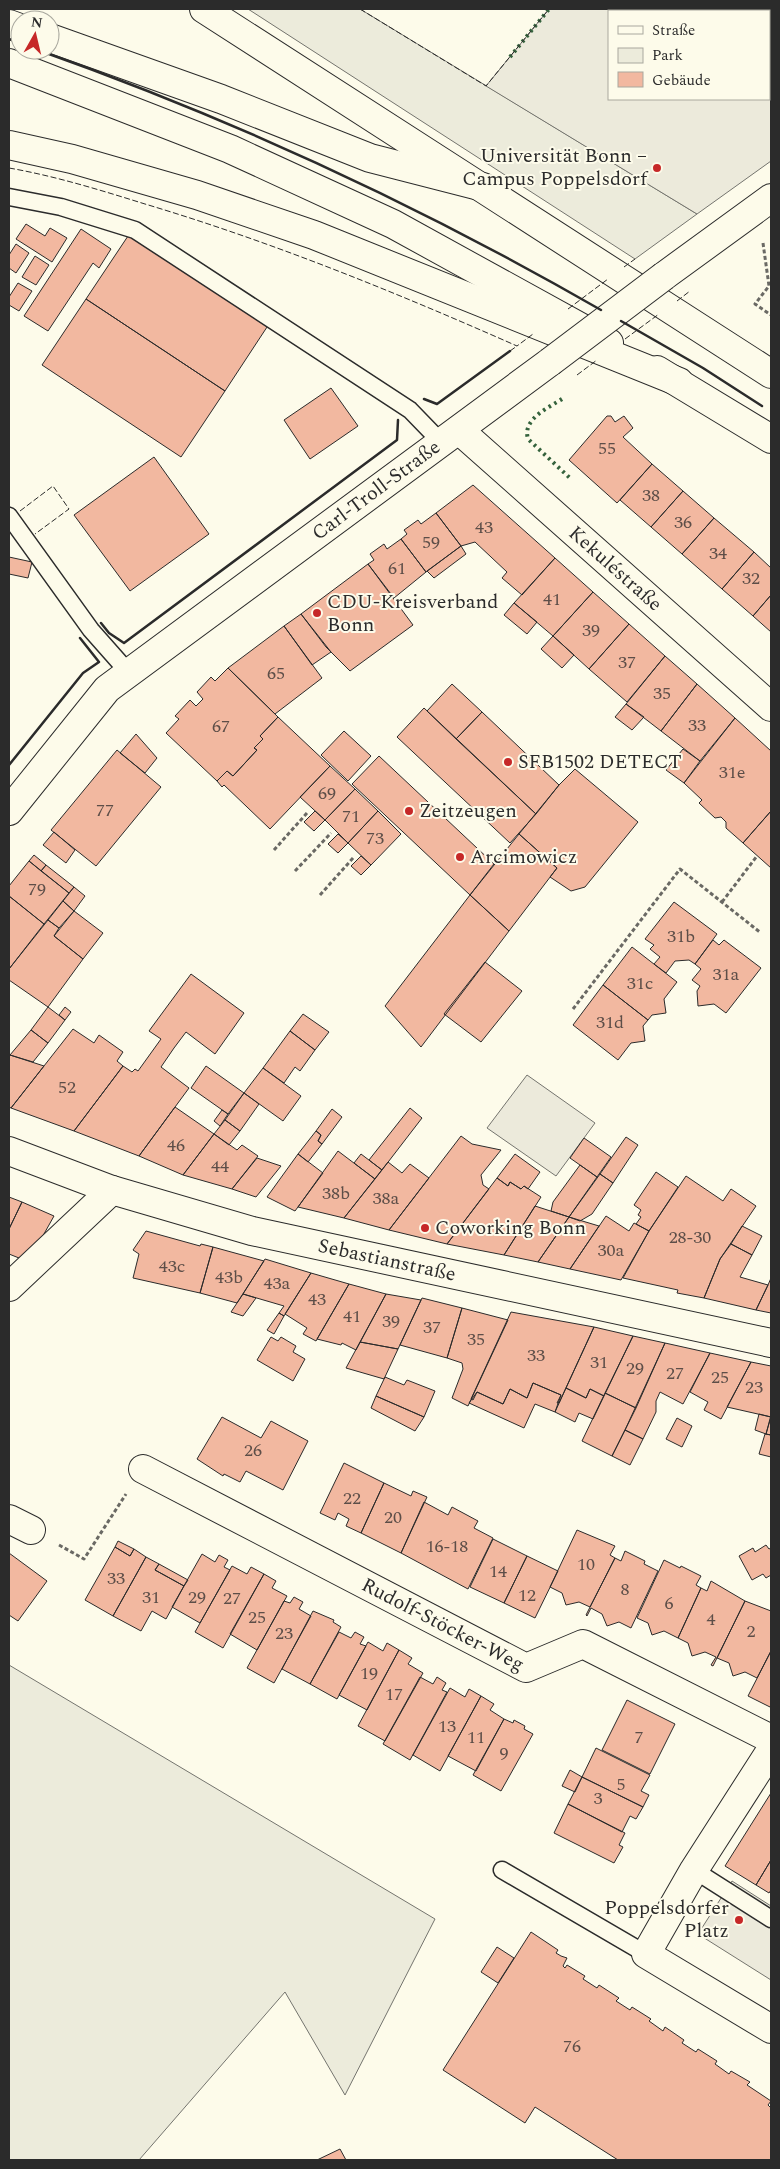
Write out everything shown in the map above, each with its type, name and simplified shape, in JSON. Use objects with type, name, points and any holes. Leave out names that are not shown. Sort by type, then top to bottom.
[{"type":"main road","points":[[204,9],[771,374]]},
{"type":"main road","points":[[60,42],[221,99],[370,158],[483,187]]},
{"type":"main road","points":[[9,63],[230,150],[393,224],[680,382],[771,438]]},
{"type":"main road","points":[[9,144],[72,159],[197,195],[314,236],[680,382]]},
{"type":"main road","name":"Carl-Troll-Straße","points":[[9,811],[107,689],[764,203]]},
{"type":"main road","name":"Kekuléstraße","points":[[450,436],[771,707]]},
{"type":"main road","name":"Sebastianstraße","points":[[9,1151],[112,1190],[252,1231],[771,1343]]},
{"type":"main road","points":[[9,1287],[112,1190]]},
{"type":"main road","name":"Rudolf-Stöcker-Weg","points":[[143,1469],[526,1668],[583,1644],[771,1739]]},
{"type":"main road","points":[[771,1750],[694,1870],[646,1954],[771,2029]]},
{"type":"lane","points":[[9,197],[61,206],[135,230],[450,436]]},
{"type":"lane","points":[[9,516],[91,630],[129,673]]},
{"type":"lane","points":[[502,1870],[646,1954]]},
{"type":"lane","points":[[694,1870],[771,1919]]},
{"type":"path","points":[[764,203],[769,286],[755,304],[771,315]]},
{"type":"path","points":[[274,850],[307,813]]},
{"type":"path","points":[[295,871],[331,833]]},
{"type":"path","points":[[722,902],[757,856]]},
{"type":"path","points":[[320,895],[354,857]]},
{"type":"path","points":[[573,1009],[680,868],[761,933]]},
{"type":"path","points":[[20,1524],[84,1559],[143,1469]]},
{"type":"green space","points":[[248,9],[360,9],[697,214],[635,259]]},
{"type":"green space","points":[[9,1665],[435,1919],[345,2095],[285,1992],[139,2160],[9,2160]]},
{"type":"shaded area","points":[[549,9],[692,9],[694,10],[608,10],[608,100],[770,100],[770,98],[771,161],[697,214],[486,86]]},
{"type":"shaded area","points":[[527,1075],[595,1123],[556,1176],[487,1128]]},
{"type":"shaded area","name":"Poppelsdorfer Platz","points":[[732,1881],[771,1906],[771,1980],[698,1934]]},
{"type":"building","points":[[26,224],[45,236],[50,228],[67,238],[52,262],[16,239]]},
{"type":"building","points":[[81,229],[111,249],[99,268],[93,263],[48,331],[24,316]]},
{"type":"building","points":[[130,233],[269,324],[225,391],[86,299]]},
{"type":"building","points":[[16,244],[29,253],[16,273],[9,268],[9,255]]},
{"type":"building","points":[[35,256],[49,265],[36,285],[22,277]]},
{"type":"building","points":[[18,283],[32,291],[19,311],[9,305],[9,297]]},
{"type":"building","points":[[86,299],[225,391],[181,457],[42,365]]},
{"type":"building","points":[[331,388],[358,426],[310,459],[284,420]]},
{"type":"building","points":[[607,416],[611,416],[615,422],[624,416],[633,428],[623,437],[652,464],[617,503],[569,460]]},
{"type":"building","points":[[154,457],[209,534],[130,591],[74,515]]},
{"type":"building","points":[[652,464],[683,491],[651,527],[620,500]]},
{"type":"building","points":[[473,485],[555,558],[522,595],[502,578],[507,572],[475,542],[461,546],[436,513]]},
{"type":"building","points":[[683,491],[714,518],[682,554],[651,527]]},
{"type":"building","points":[[436,513],[461,546],[426,572],[401,539],[407,534],[404,530],[418,520],[421,524]]},
{"type":"building","points":[[714,518],[754,552],[722,589],[682,554]]},
{"type":"building","points":[[401,539],[426,572],[394,598],[368,564],[374,560],[370,554],[384,544],[387,549]]},
{"type":"building","points":[[461,546],[466,554],[434,578],[427,571]]},
{"type":"building","points":[[754,552],[771,568],[771,595],[753,616],[722,589]]},
{"type":"building","points":[[9,557],[32,562],[28,578],[9,574]]},
{"type":"building","points":[[555,558],[593,592],[553,636],[514,603]]},
{"type":"building","points":[[368,564],[413,625],[350,671],[326,647],[301,614]]},
{"type":"building","points":[[593,592],[629,624],[589,669],[553,636]]},
{"type":"building","points":[[771,595],[771,632],[753,616]]},
{"type":"building","points":[[514,603],[537,622],[527,634],[504,615]]},
{"type":"building","points":[[301,614],[331,652],[312,665],[284,626]]},
{"type":"building","points":[[629,624],[665,656],[627,702],[589,669]]},
{"type":"building","points":[[284,626],[322,678],[275,714],[228,668]]},
{"type":"building","points":[[553,636],[574,655],[562,668],[541,649]]},
{"type":"building","points":[[665,656],[697,684],[661,731],[626,704]]},
{"type":"building","points":[[228,668],[278,717],[260,736],[263,739],[254,748],[257,750],[233,776],[227,771],[217,781],[166,733],[179,719],[175,716],[190,700],[196,706],[203,699],[197,692],[211,677],[215,681]]},
{"type":"building","points":[[452,684],[482,712],[456,739],[427,711]]},
{"type":"building","points":[[697,684],[735,718],[700,761],[661,731]]},
{"type":"building","points":[[626,704],[644,717],[632,730],[615,717]]},
{"type":"building","points":[[424,708],[536,814],[510,843],[397,737]]},
{"type":"building","name":"SFB1502 DETECT","points":[[482,712],[559,785],[536,814],[456,739]]},
{"type":"building","points":[[278,717],[330,766],[270,829],[224,785],[222,787],[217,781],[227,771],[233,776],[257,750],[254,748],[263,739],[260,736]]},
{"type":"building","points":[[735,718],[771,751],[771,811],[743,843],[726,828],[726,822],[721,817],[715,818],[699,803],[702,800],[684,783]]},
{"type":"building","points":[[344,731],[371,756],[348,781],[321,755]]},
{"type":"building","points":[[136,734],[157,758],[145,773],[120,753]]},
{"type":"building","points":[[683,749],[700,761],[684,783],[666,770]]},
{"type":"building","points":[[117,750],[161,787],[96,866],[51,830]]},
{"type":"building","points":[[379,756],[494,864],[470,895],[352,784]]},
{"type":"building","points":[[330,766],[355,789],[325,820],[300,797]]},
{"type":"building","points":[[575,769],[638,822],[585,887],[571,891],[550,877],[557,868],[519,834],[559,785]]},
{"type":"building","points":[[355,789],[378,811],[348,843],[325,820]]},
{"type":"building","points":[[315,811],[325,820],[314,831],[304,822]]},
{"type":"building","points":[[378,811],[401,834],[371,865],[348,843]]},
{"type":"building","points":[[771,811],[771,868],[743,843]]},
{"type":"building","points":[[54,832],[75,850],[66,863],[43,845]]},
{"type":"building","points":[[338,834],[348,843],[338,853],[328,844]]},
{"type":"building","points":[[519,834],[557,868],[509,931],[470,895]]},
{"type":"building","points":[[34,855],[46,865],[41,871],[29,861]]},
{"type":"building","points":[[361,856],[371,865],[361,875],[351,866]]},
{"type":"building","points":[[29,861],[69,893],[44,924],[9,896],[9,886]]},
{"type":"building","points":[[46,865],[74,887],[69,893],[41,871]]},
{"type":"building","points":[[74,887],[85,896],[74,911],[63,901]]},
{"type":"building","points":[[470,895],[509,931],[421,1047],[385,1006]]},
{"type":"building","points":[[9,896],[44,924],[9,969]]},
{"type":"building","points":[[63,901],[74,911],[59,928],[48,920]]},
{"type":"building","points":[[674,902],[717,934],[695,964],[689,960],[675,961],[666,973],[654,964],[660,957],[650,949],[654,945],[645,939]]},
{"type":"building","points":[[74,911],[103,933],[83,959],[54,936]]},
{"type":"building","points":[[48,920],[59,928],[54,936],[83,959],[48,1007],[9,980],[9,969]]},
{"type":"building","points":[[713,940],[719,945],[724,940],[761,968],[726,1013],[714,1004],[698,1006],[697,991],[700,986],[692,980],[701,969],[695,964]]},
{"type":"building","points":[[632,947],[677,982],[664,999],[666,1013],[652,1015],[648,1020],[603,985]]},
{"type":"building","points":[[485,962],[522,991],[481,1042],[444,1014]]},
{"type":"building","points":[[191,974],[244,1013],[215,1054],[186,1032],[174,1048],[161,1067],[189,1088],[139,1156],[74,1131],[123,1066],[132,1072],[135,1069],[138,1071],[161,1039],[149,1031]]},
{"type":"building","points":[[603,985],[648,1020],[643,1026],[645,1041],[631,1043],[618,1060],[573,1025]]},
{"type":"building","points":[[48,1007],[65,1020],[48,1043],[31,1030]]},
{"type":"building","points":[[65,1007],[71,1012],[65,1020],[59,1015]]},
{"type":"building","points":[[303,1014],[329,1032],[315,1050],[290,1031]]},
{"type":"building","points":[[73,1029],[94,1043],[99,1035],[123,1052],[117,1061],[123,1066],[74,1131],[11,1108]]},
{"type":"building","points":[[31,1030],[48,1043],[33,1062],[10,1055]]},
{"type":"building","points":[[290,1031],[315,1050],[300,1071],[295,1067],[284,1083],[263,1068]]},
{"type":"building","points":[[10,1055],[44,1066],[11,1108],[9,1107]]},
{"type":"building","points":[[206,1066],[244,1093],[228,1114],[191,1088]]},
{"type":"building","points":[[263,1068],[301,1096],[283,1121],[244,1093]]},
{"type":"building","points":[[244,1093],[259,1104],[240,1131],[225,1120]]},
{"type":"building","points":[[175,1107],[214,1134],[183,1175],[139,1156]]},
{"type":"building","points":[[410,1108],[422,1118],[382,1170],[369,1160]]},
{"type":"building","points":[[332,1109],[342,1117],[322,1144],[318,1141],[321,1135],[316,1131]]},
{"type":"building","points":[[222,1110],[228,1114],[220,1126],[214,1121]]},
{"type":"building","points":[[225,1120],[240,1131],[229,1145],[214,1134]]},
{"type":"building","points":[[316,1131],[321,1135],[318,1141],[322,1144],[308,1162],[298,1154]]},
{"type":"building","points":[[214,1134],[237,1150],[242,1145],[258,1156],[232,1189],[183,1175]]},
{"type":"building","points":[[461,1136],[472,1144],[501,1150],[481,1175],[483,1185],[489,1189],[447,1244],[389,1230]]},
{"type":"building","points":[[626,1137],[638,1145],[613,1183],[600,1174]]},
{"type":"building","points":[[584,1138],[611,1157],[597,1177],[570,1158]]},
{"type":"building","points":[[338,1151],[375,1179],[344,1218],[298,1207]]},
{"type":"building","points":[[298,1154],[323,1173],[295,1211],[267,1197]]},
{"type":"building","points":[[361,1154],[382,1170],[375,1179],[354,1163]]},
{"type":"building","points":[[515,1154],[540,1172],[528,1189],[524,1186],[521,1189],[510,1182],[508,1186],[497,1178]]},
{"type":"building","points":[[257,1158],[281,1166],[256,1197],[232,1189]]},
{"type":"building","points":[[388,1162],[402,1173],[410,1164],[429,1178],[389,1230],[344,1218]]},
{"type":"building","points":[[580,1165],[597,1177],[569,1217],[551,1211],[553,1202]]},
{"type":"building","points":[[656,1172],[678,1187],[649,1231],[636,1224],[641,1217],[638,1215],[641,1210],[634,1205]]},
{"type":"building","points":[[600,1174],[613,1183],[592,1214],[580,1221],[569,1217]]},
{"type":"building","points":[[686,1176],[723,1201],[731,1189],[756,1206],[720,1259],[704,1298],[677,1293],[678,1290],[623,1278],[649,1231]]},
{"type":"building","points":[[497,1178],[508,1186],[510,1182],[521,1189],[524,1186],[541,1197],[504,1255],[447,1244]]},
{"type":"building","points":[[9,1197],[22,1202],[9,1229]]},
{"type":"building","points":[[22,1202],[54,1216],[35,1250],[24,1260],[9,1254],[9,1229]]},
{"type":"building","points":[[535,1206],[569,1217],[538,1262],[504,1255]]},
{"type":"building","points":[[606,1216],[629,1231],[634,1223],[649,1231],[621,1280],[570,1269]]},
{"type":"building","points":[[569,1217],[599,1226],[570,1269],[538,1262]]},
{"type":"building","points":[[742,1226],[762,1236],[752,1255],[731,1244]]},
{"type":"building","points":[[146,1231],[200,1246],[201,1244],[213,1247],[200,1293],[133,1278],[139,1254],[133,1250]]},
{"type":"building","points":[[731,1244],[752,1255],[740,1277],[768,1285],[756,1310],[704,1298],[720,1259]]},
{"type":"building","points":[[213,1247],[264,1261],[237,1303],[200,1293]]},
{"type":"building","points":[[265,1259],[311,1273],[284,1316],[279,1313],[284,1306],[243,1294]]},
{"type":"building","points":[[311,1273],[349,1284],[316,1341],[303,1334],[307,1328],[285,1314]]},
{"type":"building","points":[[771,1278],[771,1313],[756,1310],[768,1285]]},
{"type":"building","points":[[349,1284],[386,1294],[356,1350],[342,1343],[341,1345],[317,1339]]},
{"type":"building","points":[[243,1294],[256,1298],[243,1316],[231,1312]]},
{"type":"building","points":[[386,1294],[421,1300],[398,1349],[360,1342]]},
{"type":"building","points":[[422,1298],[462,1308],[447,1358],[400,1345]]},
{"type":"building","points":[[462,1308],[508,1320],[468,1406],[452,1398],[463,1369],[462,1363],[447,1358]]},
{"type":"building","points":[[511,1312],[594,1327],[559,1403],[557,1403],[561,1395],[533,1383],[527,1398],[510,1389],[503,1404],[477,1392],[473,1400],[471,1399]]},
{"type":"building","points":[[279,1313],[284,1316],[274,1334],[267,1330]]},
{"type":"building","points":[[594,1327],[633,1336],[604,1396],[590,1389],[586,1398],[566,1388]]},
{"type":"building","points":[[633,1336],[665,1343],[636,1408],[605,1393]]},
{"type":"building","points":[[271,1337],[278,1341],[281,1337],[296,1346],[293,1352],[305,1359],[293,1381],[257,1360]]},
{"type":"building","points":[[360,1342],[398,1349],[384,1379],[346,1368]]},
{"type":"building","points":[[665,1343],[710,1353],[683,1404],[660,1392],[656,1401],[656,1412],[643,1439],[625,1430]]},
{"type":"building","points":[[710,1353],[751,1362],[721,1419],[704,1410],[708,1402],[690,1392]]},
{"type":"building","points":[[751,1362],[771,1366],[771,1417],[727,1407]]},
{"type":"building","points":[[385,1377],[404,1385],[407,1380],[435,1391],[424,1417],[376,1396]]},
{"type":"building","points":[[533,1383],[561,1395],[555,1412],[535,1404],[524,1428],[469,1403],[477,1392],[503,1404],[510,1389],[527,1398]]},
{"type":"building","points":[[566,1388],[586,1398],[590,1389],[604,1396],[593,1419],[579,1413],[575,1422],[555,1412]]},
{"type":"building","points":[[605,1393],[636,1408],[612,1456],[582,1441]]},
{"type":"building","points":[[376,1396],[424,1417],[415,1431],[371,1408]]},
{"type":"building","points":[[759,1414],[771,1417],[766,1434],[755,1430]]},
{"type":"building","points":[[771,1415],[771,1435],[766,1434]]},
{"type":"building","points":[[222,1417],[261,1438],[271,1421],[308,1441],[283,1490],[246,1471],[240,1482],[224,1474],[223,1476],[197,1459]]},
{"type":"building","points":[[677,1418],[692,1426],[682,1447],[666,1439]]},
{"type":"building","points":[[625,1430],[643,1439],[630,1465],[612,1456]]},
{"type":"building","points":[[765,1434],[771,1435],[771,1457],[759,1454]]},
{"type":"building","points":[[344,1463],[384,1483],[361,1533],[346,1526],[349,1519],[338,1513],[335,1520],[320,1513]]},
{"type":"building","points":[[384,1483],[411,1496],[413,1491],[427,1497],[401,1553],[361,1533]]},
{"type":"building","points":[[424,1502],[448,1515],[452,1507],[478,1521],[474,1528],[493,1538],[468,1589],[401,1553]]},
{"type":"building","points":[[577,1530],[615,1546],[610,1555],[615,1558],[590,1607],[579,1602],[566,1605],[562,1593],[550,1587]]},
{"type":"building","points":[[493,1539],[527,1556],[504,1603],[470,1587]]},
{"type":"building","points":[[118,1541],[134,1549],[130,1556],[115,1547]]},
{"type":"building","points":[[766,1545],[769,1549],[771,1548],[771,1575],[766,1578],[763,1574],[752,1580],[739,1556],[753,1548],[755,1552]]},
{"type":"building","points":[[115,1547],[130,1556],[134,1549],[146,1557],[113,1616],[85,1600]]},
{"type":"building","points":[[625,1551],[645,1561],[644,1564],[658,1571],[631,1628],[619,1622],[607,1626],[602,1614],[591,1608],[586,1615],[615,1558],[621,1561]]},
{"type":"building","points":[[9,1553],[47,1581],[18,1621],[9,1615]]},
{"type":"building","points":[[202,1554],[215,1562],[219,1555],[228,1560],[224,1567],[230,1570],[200,1623],[172,1607]]},
{"type":"building","points":[[527,1556],[558,1571],[535,1618],[504,1603]]},
{"type":"building","points":[[146,1557],[159,1564],[155,1570],[184,1586],[166,1619],[152,1611],[141,1631],[113,1616]]},
{"type":"building","points":[[664,1560],[701,1576],[696,1585],[701,1588],[678,1638],[664,1631],[652,1635],[648,1623],[637,1618]]},
{"type":"building","points":[[159,1564],[188,1580],[184,1586],[155,1570]]},
{"type":"building","points":[[232,1566],[247,1574],[251,1567],[264,1574],[223,1648],[195,1632]]},
{"type":"building","points":[[264,1574],[276,1581],[272,1588],[287,1596],[257,1650],[230,1634]]},
{"type":"building","points":[[711,1581],[745,1601],[713,1666],[711,1665],[716,1657],[705,1652],[692,1656],[688,1643],[678,1638],[701,1588],[707,1591]]},
{"type":"building","points":[[294,1597],[303,1602],[299,1609],[311,1616],[274,1683],[247,1668],[284,1601],[290,1603]]},
{"type":"building","points":[[745,1601],[771,1611],[771,1651],[757,1678],[745,1672],[733,1676],[729,1663],[717,1658]]},
{"type":"building","points":[[313,1611],[334,1620],[333,1622],[341,1627],[310,1684],[282,1669]]},
{"type":"building","points":[[339,1632],[351,1638],[355,1632],[364,1637],[360,1644],[366,1646],[337,1699],[310,1684]]},
{"type":"building","points":[[368,1642],[383,1651],[387,1643],[399,1650],[367,1710],[339,1695]]},
{"type":"building","points":[[399,1650],[412,1658],[408,1664],[423,1673],[385,1741],[358,1726]]},
{"type":"building","points":[[771,1651],[771,1705],[770,1707],[748,1696]]},
{"type":"building","points":[[420,1677],[433,1684],[437,1677],[446,1683],[442,1690],[447,1692],[410,1760],[383,1744]]},
{"type":"building","points":[[450,1688],[465,1697],[469,1689],[481,1696],[440,1771],[413,1755]]},
{"type":"building","points":[[481,1696],[494,1704],[490,1710],[504,1719],[476,1771],[448,1756]]},
{"type":"building","points":[[627,1700],[675,1724],[650,1774],[602,1750]]},
{"type":"building","points":[[504,1719],[513,1723],[514,1720],[525,1726],[524,1729],[533,1734],[501,1791],[473,1775]]},
{"type":"building","points":[[596,1748],[650,1775],[641,1791],[649,1795],[643,1807],[582,1777]]},
{"type":"building","points":[[570,1770],[582,1777],[575,1792],[562,1786]]},
{"type":"building","points":[[582,1777],[643,1807],[636,1819],[630,1816],[622,1832],[568,1804]]},
{"type":"building","points":[[771,1793],[771,1860],[756,1885],[725,1866]]},
{"type":"building","points":[[568,1804],[625,1833],[619,1845],[623,1847],[614,1863],[554,1833]]},
{"type":"building","points":[[771,1860],[771,1890],[769,1893],[756,1885]]},
{"type":"building","points":[[531,1932],[558,1950],[556,1953],[567,1958],[563,1966],[565,1968],[567,1965],[585,1976],[583,1979],[597,1988],[599,1985],[619,1998],[616,2001],[630,2010],[632,2007],[651,2019],[649,2021],[663,2031],[665,2027],[684,2040],[682,2043],[696,2052],[698,2049],[717,2061],[715,2064],[729,2074],[731,2071],[750,2082],[747,2085],[771,2101],[768,2105],[771,2108],[771,2160],[618,2160],[535,2107],[525,2123],[443,2070]]},
{"type":"building","points":[[497,1947],[514,1958],[498,1983],[481,1972]]},
{"type":"building","points":[[340,2149],[346,2160],[317,2160]]},
{"type":"hedge","points":[[510,57],[549,9]]},
{"type":"hedge","points":[[562,399],[532,420],[527,432],[528,439],[571,479]]},
{"type":"fence","points":[[360,9],[486,86],[549,9]]},
{"type":"fence","points":[[9,168],[94,189],[192,219],[286,251],[379,287],[517,346],[533,334]]},
{"type":"fence","points":[[624,267],[635,259]]},
{"type":"fence","points":[[568,309],[608,279]]},
{"type":"fence","points":[[677,301],[690,291]]},
{"type":"fence","points":[[625,339],[659,314]]},
{"type":"fence","points":[[510,351],[517,346]]},
{"type":"fence","points":[[577,375],[597,360]]},
{"type":"fence","points":[[20,511],[53,486],[69,509],[35,534]]},
{"type":"wall","points":[[60,58],[183,105],[326,167],[465,236],[601,310]]},
{"type":"wall","points":[[621,321],[703,368],[762,406]]},
{"type":"wall","points":[[424,399],[437,404],[510,351]]},
{"type":"wall","points":[[101,623],[109,633],[124,643],[397,440],[398,420]]},
{"type":"wall","points":[[9,765],[83,673],[99,662],[80,638]]},
{"type":"place","name":"Universität Bonn – Campus Poppelsdorf","points":[[657,168]]},
{"type":"place","name":"CDU-Kreisverband Bonn","points":[[317,613]]},
{"type":"place","name":"SFB1502 DETECT","points":[[508,762]]},
{"type":"place","name":"Zeitzeugen","points":[[409,811]]},
{"type":"place","name":"Arcimowicz","points":[[460,857]]},
{"type":"place","name":"Coworking Bonn","points":[[425,1228]]},
{"type":"place","name":"Poppelsdorfer Platz","points":[[739,1920]]}]
